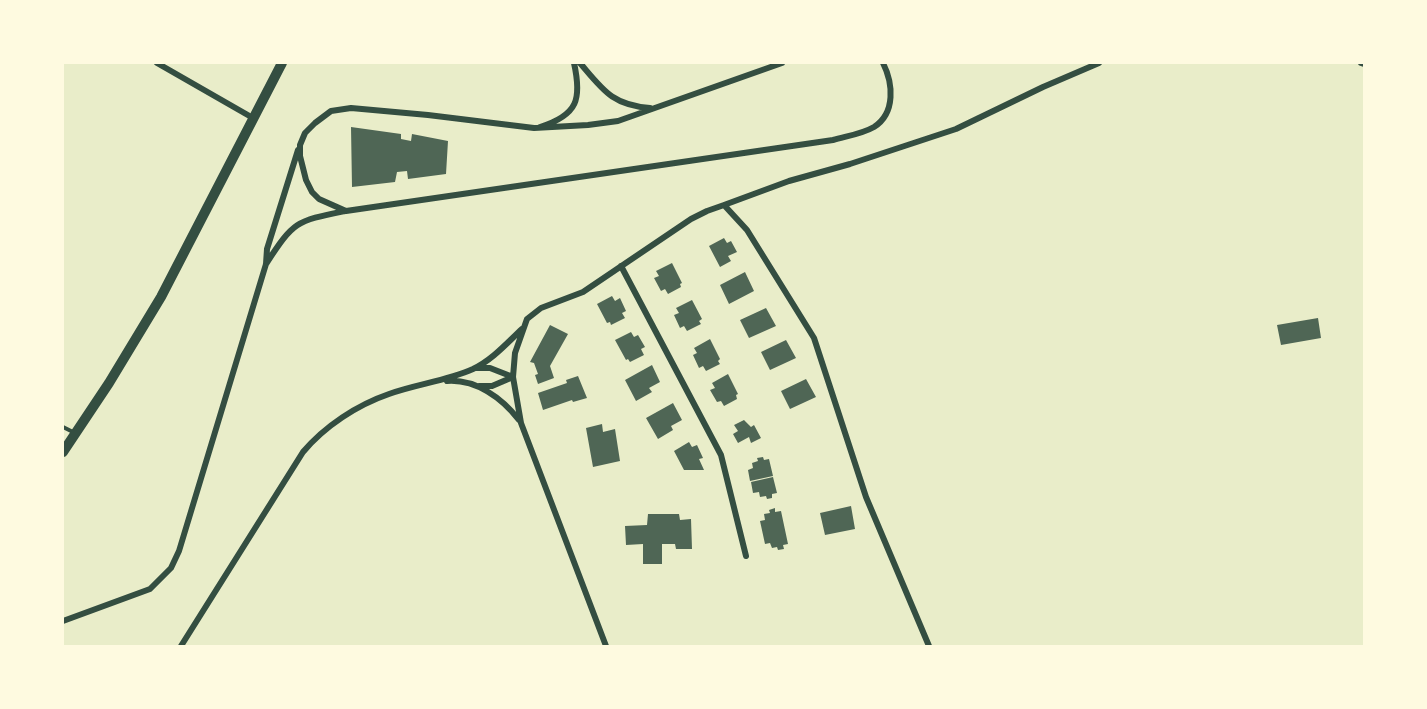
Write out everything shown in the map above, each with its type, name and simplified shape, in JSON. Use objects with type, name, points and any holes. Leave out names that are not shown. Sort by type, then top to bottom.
[{"type":"main road","points":[[63,452],[110,383],[161,297],[282,63]]},
{"type":"street","points":[[157,63],[253,118]]},
{"type":"street","points":[[534,128],[558,121],[569,113],[574,104],[578,83],[574,63]]},
{"type":"street","points":[[580,63],[599,87],[613,98],[633,106],[654,108]]},
{"type":"street","points":[[63,621],[138,595],[160,580],[171,568],[179,551],[266,264],[267,249],[294,157],[305,134],[315,123],[332,111],[351,108],[534,128],[588,126],[618,121],[782,63]]},
{"type":"street","points":[[266,264],[292,227],[308,219],[346,211],[822,141],[861,133],[875,126],[886,115],[891,96],[890,79],[883,63]]},
{"type":"street","points":[[606,646],[521,423],[513,376],[515,353],[527,319],[541,309],[584,292],[691,219],[707,211],[789,181],[850,164],[956,129],[1043,87],[1100,63]]},
{"type":"street","points":[[300,145],[302,170],[312,192],[319,199],[346,211]]},
{"type":"street","points":[[724,205],[747,230],[814,338],[866,497],[929,646]]},
{"type":"street","points":[[621,266],[721,455],[746,556]]},
{"type":"street","points":[[181,646],[298,460],[319,434],[361,407],[389,394],[437,382],[474,368],[498,352],[523,328]]},
{"type":"street","points":[[474,368],[490,368],[513,376]]},
{"type":"street","points":[[437,382],[457,381],[476,386],[492,386],[513,376]]},
{"type":"street","points":[[476,386],[500,400],[521,423]]},
{"type":"lane","points":[[63,427],[76,434]]},
{"type":"building","points":[[351,127],[401,134],[401,139],[411,141],[412,134],[448,141],[446,174],[408,179],[407,171],[397,172],[395,182],[352,187]]},
{"type":"building","points":[[724,238],[727,243],[731,241],[737,252],[728,256],[731,261],[720,267],[709,246]]},
{"type":"building","points":[[672,263],[682,283],[681,287],[668,294],[665,289],[661,291],[654,278],[659,276],[656,271]]},
{"type":"building","points":[[745,272],[754,291],[729,304],[720,285]]},
{"type":"building","points":[[612,296],[615,301],[620,298],[626,311],[622,313],[625,318],[611,325],[610,322],[607,323],[597,304]]},
{"type":"building","points":[[692,300],[702,319],[699,321],[701,324],[687,331],[684,326],[680,328],[674,315],[679,313],[676,308]]},
{"type":"building","points":[[766,308],[776,326],[749,338],[740,320]]},
{"type":"building","points":[[1318,318],[1321,338],[1281,345],[1277,325]]},
{"type":"building","points":[[550,325],[568,334],[550,366],[554,378],[538,384],[535,375],[538,374],[534,363],[530,362]]},
{"type":"building","points":[[631,332],[634,337],[638,335],[645,347],[641,349],[644,355],[630,362],[626,360],[615,340]]},
{"type":"building","points":[[710,339],[720,359],[718,361],[720,364],[706,371],[703,366],[699,368],[693,355],[697,353],[694,348]]},
{"type":"building","points":[[786,340],[796,358],[770,370],[761,352]]},
{"type":"building","points":[[652,365],[660,382],[649,388],[652,392],[636,401],[625,380]]},
{"type":"building","points":[[728,374],[738,394],[737,399],[724,406],[721,401],[717,402],[710,390],[715,388],[712,383]]},
{"type":"building","points":[[578,376],[587,398],[573,402],[572,400],[543,410],[538,393],[567,383],[566,380]]},
{"type":"building","points":[[806,379],[816,397],[790,409],[781,391]]},
{"type":"building","points":[[673,403],[682,420],[671,426],[673,430],[658,439],[646,418]]},
{"type":"building","points":[[744,420],[751,427],[754,425],[761,438],[751,443],[749,437],[738,443],[733,434],[738,431],[734,425]]},
{"type":"building","points":[[602,424],[603,432],[615,429],[620,461],[593,467],[586,428]]},
{"type":"building","points":[[689,442],[692,447],[697,445],[703,458],[699,459],[704,470],[684,470],[674,451]]},
{"type":"building","points":[[763,457],[764,460],[769,459],[773,476],[750,481],[748,470],[753,468],[752,463],[758,461],[757,458]]},
{"type":"building","points":[[773,477],[777,493],[772,494],[772,498],[760,497],[759,492],[753,493],[751,482]]},
{"type":"building","points":[[851,506],[855,529],[825,535],[820,513]]},
{"type":"building","points":[[775,508],[775,512],[781,511],[788,544],[783,545],[784,549],[778,550],[777,547],[772,548],[770,543],[765,544],[760,521],[765,520],[764,514],[770,513],[769,510]]},
{"type":"building","points":[[648,514],[679,514],[680,520],[691,519],[692,549],[676,549],[675,544],[662,544],[662,564],[643,564],[643,544],[626,545],[625,526],[647,525]]}]
